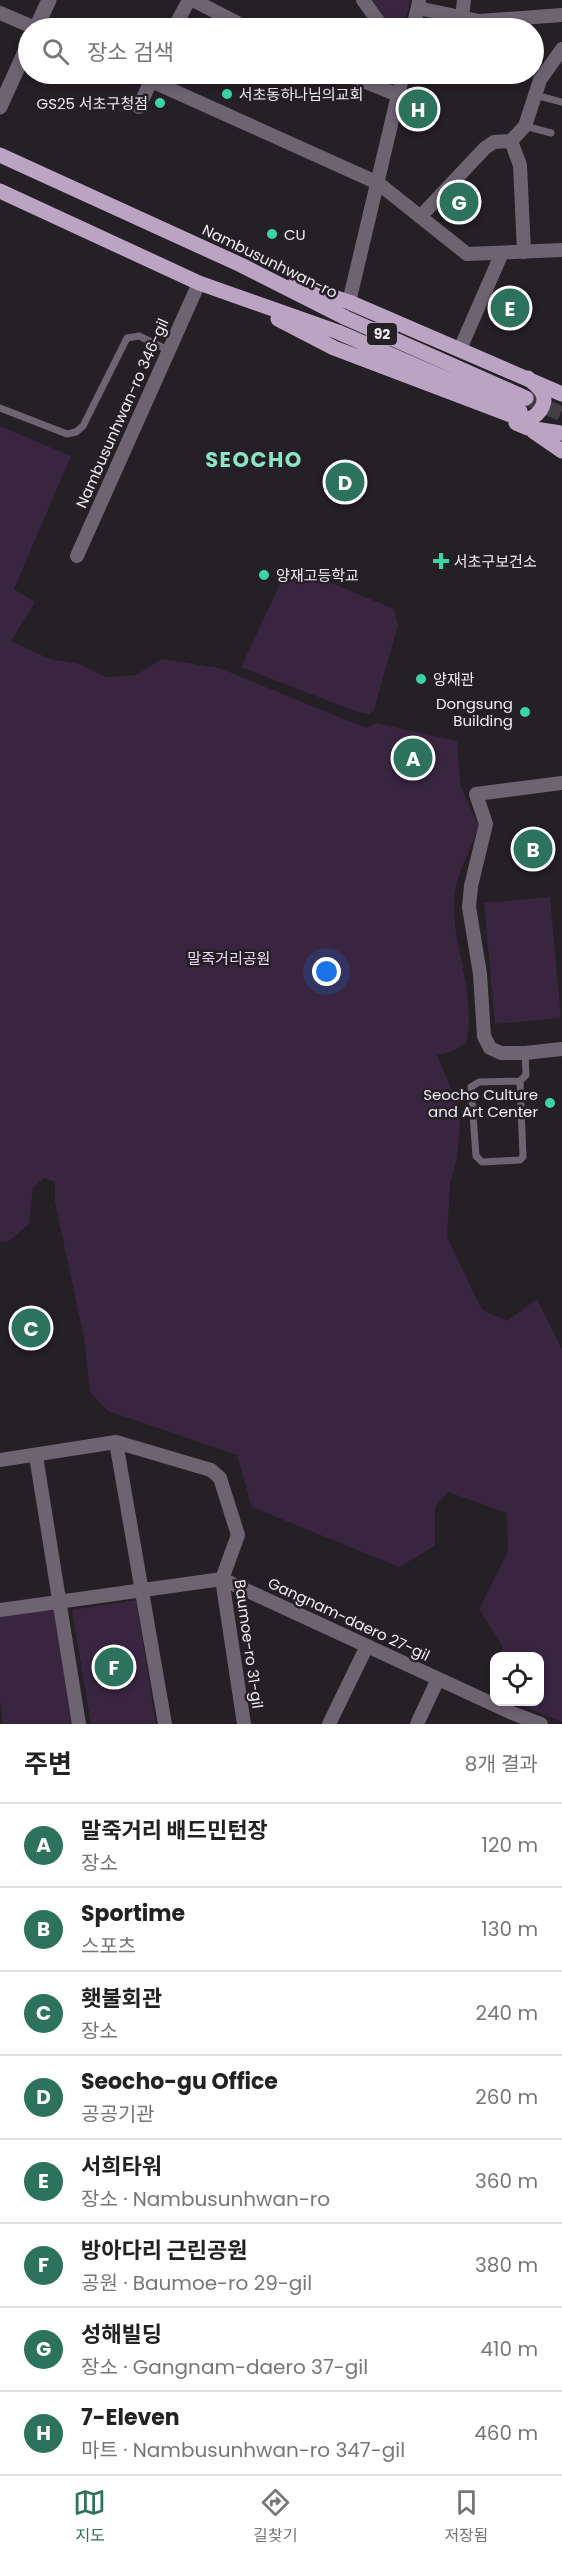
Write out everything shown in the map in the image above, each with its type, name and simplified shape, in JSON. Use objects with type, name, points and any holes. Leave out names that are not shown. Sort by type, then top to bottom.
[{"type":"main road","name":"Nambusunhwan-ro","points":[[0,155],[241,265],[523,404],[338,332],[199,283],[0,191]]},
{"type":"main road","points":[[241,265],[349,302],[562,394]]},
{"type":"main road","points":[[230,295],[334,348],[524,420],[531,419],[542,408],[544,400],[543,393],[528,378]]},
{"type":"main road","points":[[528,378],[562,383]]},
{"type":"main road","points":[[462,398],[528,428],[562,452]]},
{"type":"main road","points":[[528,428],[562,433]]},
{"type":"street","points":[[40,18],[49,0]]},
{"type":"street","points":[[180,18],[190,0],[227,18]]},
{"type":"street","points":[[363,0],[376,18]]},
{"type":"street","points":[[419,4],[462,18],[464,0]]},
{"type":"street","points":[[0,13],[18,21]]},
{"type":"street","points":[[529,18],[562,16]]},
{"type":"street","points":[[544,75],[562,50]]},
{"type":"street","points":[[0,107],[18,67]]},
{"type":"street","points":[[139,107],[149,84]]},
{"type":"street","points":[[167,84],[378,183],[467,254],[562,250]]},
{"type":"street","points":[[371,84],[398,95]]},
{"type":"street","points":[[349,302],[401,84]]},
{"type":"street","points":[[420,217],[485,148],[494,142],[511,141],[525,126],[538,84]]},
{"type":"street","points":[[511,141],[519,165],[524,252]]},
{"type":"street","points":[[460,349],[502,252]]},
{"type":"street","name":"Nambusunhwan-ro 346-gil","points":[[76,556],[199,283]]},
{"type":"street","points":[[562,783],[476,794],[486,824],[471,886],[469,907],[480,974],[484,1036],[490,1048],[501,1053],[562,1049]]},
{"type":"street","points":[[116,1442],[165,1724]]},
{"type":"street","name":"Baumoe-ro 31-gil","points":[[0,1460],[116,1442],[211,1470],[220,1478],[238,1534],[222,1579],[244,1724]]},
{"type":"street","points":[[36,1456],[79,1724]]},
{"type":"street","points":[[0,1610],[222,1579]]},
{"type":"street","name":"Gangnam-daero 27-gil","points":[[222,1579],[438,1679],[509,1718],[541,1724]]},
{"type":"street","points":[[329,1724],[367,1646]]},
{"type":"street","name":"Gangnam-daero 27-gil","points":[[417,1724],[438,1679]]},
{"type":"lane","points":[[534,95],[562,102]]},
{"type":"lane","points":[[525,126],[551,133]]},
{"type":"lane","points":[[0,408],[67,434],[74,433],[83,426],[129,337],[139,336],[168,350]]},
{"type":"lane","points":[[520,1081],[523,1157],[519,1160],[482,1162],[478,1160],[471,1087],[479,1082],[520,1081],[526,1075],[525,1053]]},
{"type":"green space","points":[[372,0],[410,0],[406,18],[385,18]]},
{"type":"green space","name":"말죽거리공원","points":[[0,426],[71,456],[14,589],[35,602],[11,641],[50,659],[79,664],[106,677],[136,675],[162,659],[219,668],[366,728],[376,723],[457,741],[461,788],[479,826],[460,875],[454,905],[457,940],[469,1009],[466,1043],[451,1052],[437,1055],[459,1107],[460,1128],[457,1158],[450,1184],[447,1237],[482,1310],[507,1321],[537,1299],[562,1349],[562,1722],[522,1706],[544,1706],[544,1652],[503,1652],[502,1645],[479,1609],[508,1551],[507,1513],[448,1492],[435,1507],[435,1546],[399,1567],[252,1507],[237,1455],[108,1411],[90,1392],[84,1338],[55,1202],[55,1182],[45,1178],[33,1187],[29,1224],[9,1241],[0,1242]]},
{"type":"green space","points":[[293,567],[394,609],[398,625],[374,710],[369,714],[357,712],[241,667],[286,571]]},
{"type":"green space","points":[[550,897],[561,1018],[495,1024],[484,903]]},
{"type":"green space","points":[[136,1600],[156,1724],[91,1724],[72,1610]]},
{"type":"green space","points":[[55,1608],[73,1724],[3,1724],[0,1701],[0,1615]]},
{"type":"tunnel","points":[[526,398],[562,414]]},
{"type":"place","name":"서초동하나님의교회","points":[[227,94]]},
{"type":"place","name":"GS25 서초구청점","points":[[160,103]]},
{"type":"place","name":"7-Eleven","points":[[418,109]]},
{"type":"place","name":"성해빌딩","points":[[459,202]]},
{"type":"place","name":"CU","points":[[272,234]]},
{"type":"place","name":"서희타워","points":[[510,308]]},
{"type":"place","name":"Seocho-gu Office","points":[[345,482]]},
{"type":"place","name":"서초구보건소","points":[[441,561]]},
{"type":"place","name":"양재고등학교","points":[[264,575]]},
{"type":"place","name":"양재관","points":[[421,679]]},
{"type":"place","name":"Dongsung Building","points":[[525,712]]},
{"type":"place","name":"말죽거리 배드민턴장","points":[[413,758]]},
{"type":"place","name":"Sportime","points":[[533,849]]},
{"type":"place","name":"Seocho Culture and Art Center","points":[[550,1103]]},
{"type":"place","name":"횃불회관","points":[[31,1328]]},
{"type":"place","name":"방아다리 근린공원","points":[[114,1667]]},
{"type":"district","name":"SEOCHO","points":[[254,459]]}]
